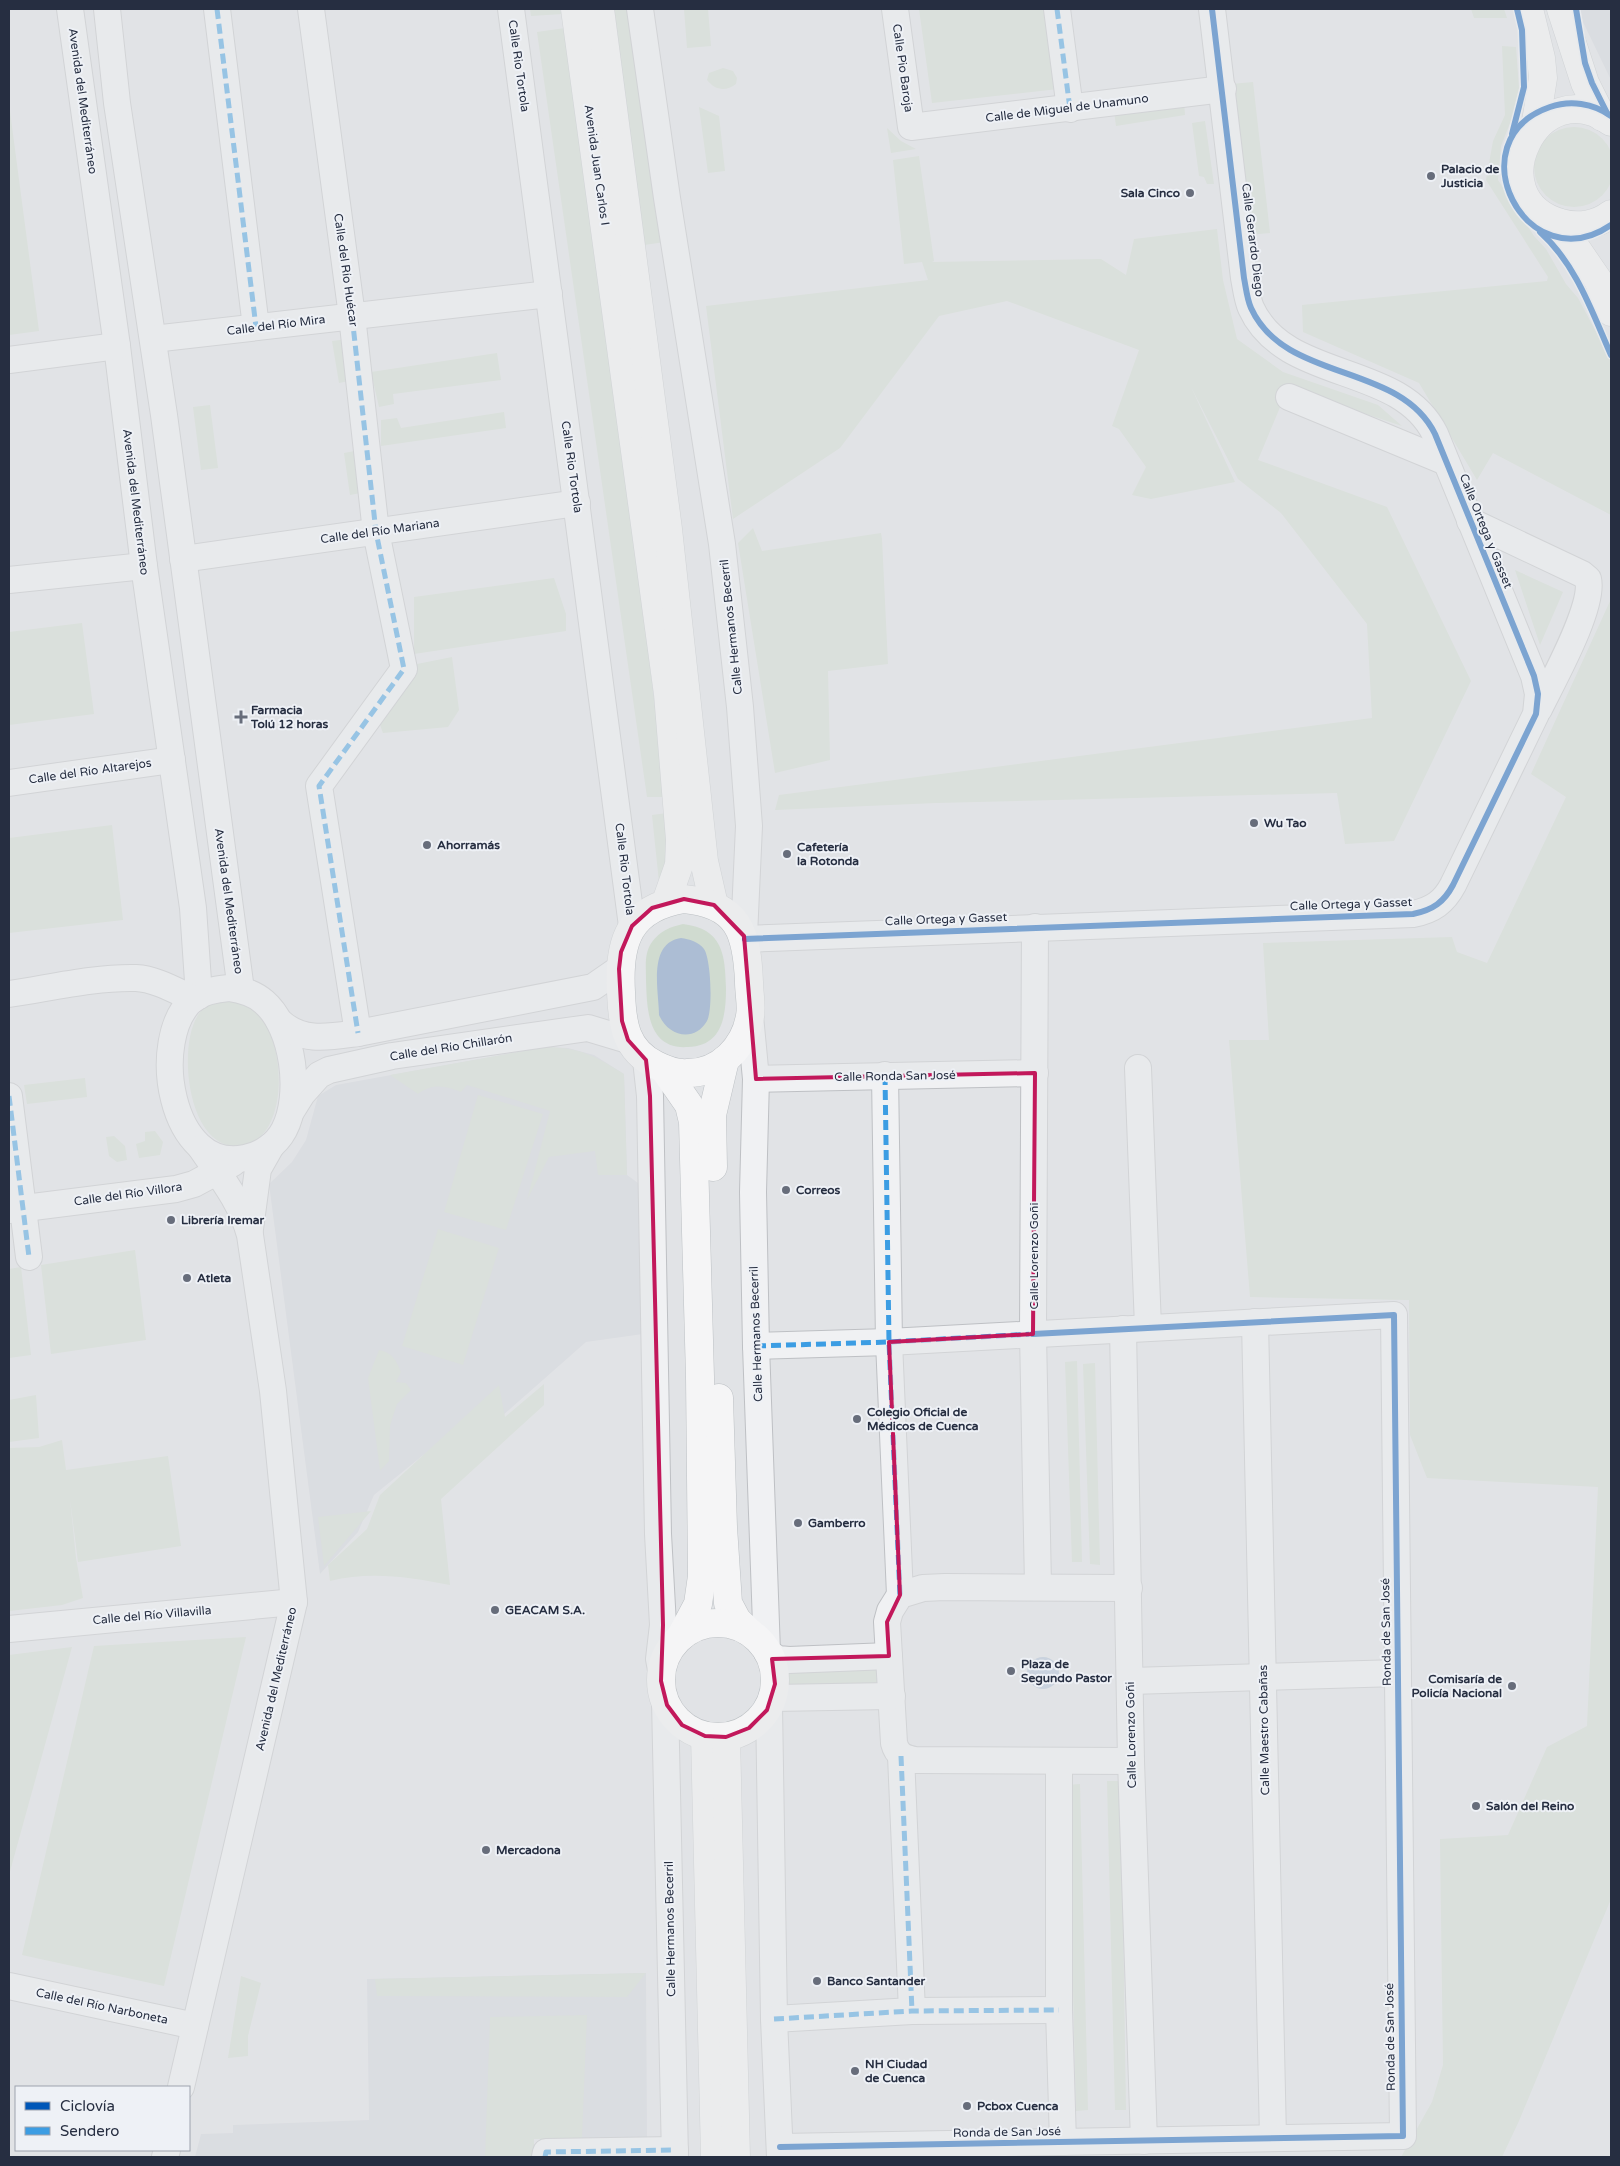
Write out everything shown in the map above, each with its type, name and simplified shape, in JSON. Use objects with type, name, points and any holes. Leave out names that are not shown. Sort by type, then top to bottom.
[{"type":"main road","name":"Avenida Juan Carlos I","points":[[575,9],[630,321]]},
{"type":"main road","name":"Avenida Juan Carlos I","points":[[600,9],[630,321]]},
{"type":"main road","points":[[1529,9],[1541,58],[1543,78],[1535,128]]},
{"type":"main road","points":[[1561,9],[1585,83],[1606,119]]},
{"type":"main road","points":[[1606,119],[1586,112],[1570,111],[1555,114],[1535,128],[1526,140],[1520,155],[1519,171],[1522,186],[1533,206],[1545,216],[1559,223],[1585,225],[1601,220],[1611,214]]},
{"type":"main road","points":[[1559,223],[1598,280],[1611,312]]},
{"type":"main road","points":[[630,321],[668,694],[680,840],[679,864],[666,902]]},
{"type":"main road","points":[[630,321],[668,529],[704,861],[714,905]]},
{"type":"main road","points":[[684,899],[701,900],[714,905],[733,920],[744,937],[748,951],[750,1016],[738,1045],[725,1060],[714,1067],[690,1074],[678,1073],[646,1056],[622,1021],[619,969],[621,952],[632,926],[652,908],[666,902],[684,899]]},
{"type":"main road","name":"Calle Hermanos Becerril","points":[[646,1056],[690,1105],[693,1122],[700,1377],[702,1576],[698,1604],[681,1636],[668,1651],[662,1670],[662,1691],[672,1714],[682,1725],[715,1736]]},
{"type":"main road","name":"Calle Hermanos Becerril","points":[[725,1060],[712,1115],[723,1527],[728,1604],[737,1620],[761,1642],[768,1652],[775,1673],[771,1702]]},
{"type":"main road","name":"Calle Hermanos Becerril","points":[[681,1636],[695,1627],[718,1622],[748,1631]]},
{"type":"main road","points":[[715,1736],[749,1728],[761,1718],[771,1702]]},
{"type":"main road","points":[[715,1736],[715,2157]]},
{"type":"main road","points":[[715,1736],[736,2157]]},
{"type":"street","name":"Avenida del Mediterráneo","points":[[70,9],[117,346],[144,566],[193,908],[196,997]]},
{"type":"street","name":"Avenida del Mediterráneo","points":[[107,9],[117,103],[183,559],[241,990]]},
{"type":"street","points":[[217,9],[256,327]]},
{"type":"street","name":"Calle del Río Huécar","points":[[311,9],[352,316],[376,532],[404,669],[319,786],[358,1033]]},
{"type":"street","name":"Calle Rio Tortola","points":[[511,9],[632,926]]},
{"type":"street","name":"Calle Hermanos Becerril","points":[[640,9],[722,544],[740,707],[749,826],[744,937]]},
{"type":"street","name":"Calle Pio Baroja","points":[[895,9],[911,126]]},
{"type":"street","points":[[1058,9],[1070,109]]},
{"type":"street","name":"Calle Gerardo Diego","points":[[1212,9],[1244,278],[1248,299],[1254,314],[1263,328],[1290,349],[1390,392]]},
{"type":"street","name":"Calle de Miguel de Unamuno","points":[[911,126],[1070,109],[1223,89]]},
{"type":"street","name":"Calle del Río Mira","points":[[152,339],[549,294]]},
{"type":"street","points":[[9,360],[117,346]]},
{"type":"street","name":"Calle Ortega y Gasset","points":[[1390,392],[1410,404],[1426,418],[1446,462],[1534,676],[1538,694],[1536,714]]},
{"type":"street","name":"Calle Ortega y Gasset","points":[[1289,397],[1446,462]]},
{"type":"street","name":"Calle del Río Mariana","points":[[183,559],[577,503]]},
{"type":"street","name":"Calle Ortega y Gasset","points":[[744,937],[1385,916],[1414,914],[1434,908],[1442,902],[1453,885],[1583,614],[1589,595],[1588,579],[1582,574],[1470,521]]},
{"type":"street","points":[[9,580],[144,566]]},
{"type":"street","name":"Calle del Río Altarejos","points":[[9,783],[172,760]]},
{"type":"street","name":"Calle Lorenzo Goñi","points":[[1035,927],[1033,1334],[1038,1586]]},
{"type":"street","points":[[271,1146],[257,1154],[242,1159],[220,1158],[201,1148],[193,1141],[182,1124],[175,1100],[170,1057],[179,1021],[196,997],[217,989],[241,990],[264,1002],[286,1028],[302,1036],[324,1037],[358,1033],[593,987],[619,969]]},
{"type":"street","points":[[9,994],[99,981],[136,978],[196,997]]},
{"type":"street","name":"Calle Hermanos Becerril","points":[[750,1016],[756,1079],[753,1192],[756,1346],[768,1652]]},
{"type":"street","points":[[250,1235],[258,1169],[271,1146],[284,1130],[292,1110],[293,1066],[279,1021]]},
{"type":"street","name":"Calle del Río Chillarón","points":[[292,1110],[302,1094],[319,1075],[329,1070],[383,1058],[482,1042],[588,1028],[646,1056]]},
{"type":"street","name":"Calle Hermanos Becerril","points":[[646,1056],[650,1096],[658,1534],[663,1625],[659,1659],[662,1670]]},
{"type":"street","points":[[1135,1328],[1138,1068]]},
{"type":"street","name":"Calle Ronda San José","points":[[756,1079],[1035,1073]]},
{"type":"street","points":[[885,1075],[889,1342],[900,1595],[890,1611],[887,1622],[896,1751],[902,1756],[916,1760],[1131,1761]]},
{"type":"street","points":[[9,1096],[16,1210],[28,1257]]},
{"type":"street","points":[[201,1148],[218,1172],[242,1213],[250,1235]]},
{"type":"street","name":"Calle del Río Villora","points":[[16,1210],[176,1189],[194,1184],[242,1159]]},
{"type":"street","name":"Avenida del Mediterráneo","points":[[181,2086],[294,1602],[273,1391],[250,1235]]},
{"type":"street","name":"Ronda de San José","points":[[780,2152],[1063,2142],[1403,2136],[1394,1314],[1255,1322]]},
{"type":"street","points":[[756,1346],[889,1342],[1255,1322]]},
{"type":"street","name":"Calle Maestro Cabañas","points":[[1255,1322],[1273,2138]]},
{"type":"street","name":"Calle Lorenzo Goñi","points":[[1135,1328],[1129,1588],[1131,1761],[1144,2141]]},
{"type":"street","points":[[900,1595],[923,1588],[945,1587],[1038,1586],[1129,1588]]},
{"type":"street","name":"Calle del Río Villavilla","points":[[9,1629],[294,1602]]},
{"type":"street","points":[[768,1652],[778,1659],[789,1660],[889,1656]]},
{"type":"street","points":[[1131,1680],[1398,1674]]},
{"type":"street","points":[[771,1702],[892,1696]]},
{"type":"street","name":"Calle Hermanos Becerril","points":[[665,1701],[675,2154]]},
{"type":"street","name":"Calle Hermanos Becerril","points":[[771,1702],[774,2019],[780,2152]]},
{"type":"street","points":[[902,1756],[912,2011]]},
{"type":"street","points":[[1058,1762],[1059,2010],[1063,2142]]},
{"type":"street","name":"Calle del Río Narboneta","points":[[9,1986],[196,2026]]},
{"type":"street","points":[[774,2019],[912,2011],[1059,2010]]},
{"type":"street","points":[[546,2157],[546,2152],[675,2154]]},
{"type":"highlighted area","points":[[684,899],[714,905],[744,936],[756,1079],[1035,1073],[1033,1334],[889,1342],[900,1595],[887,1622],[889,1656],[772,1659],[775,1684],[767,1710],[749,1728],[726,1737],[705,1736],[682,1725],[667,1705],[661,1681],[663,1625],[650,1096],[646,1060],[628,1040],[622,1021],[619,969],[621,952],[632,926],[652,908]]},
{"type":"shaded area","points":[[530,9],[559,9],[562,14],[531,16]]},
{"type":"shaded area","points":[[608,9],[633,9],[665,242],[644,245]]},
{"type":"shaded area","points":[[684,9],[708,9],[711,46],[687,48]]},
{"type":"shaded area","points":[[919,9],[1048,9],[1058,89],[932,103]]},
{"type":"shaded area","points":[[1471,9],[1504,9],[1507,18],[1474,18]]},
{"type":"shaded area","points":[[1580,9],[1611,9],[1611,80],[1583,22]]},
{"type":"shaded area","points":[[572,27],[666,797],[647,797],[537,32]]},
{"type":"shaded area","points":[[1502,46],[1516,47],[1519,88],[1512,118],[1501,146],[1498,180],[1534,236],[1546,249],[1566,284],[1578,298],[1611,360],[1611,515],[1493,453],[1477,480],[1419,383],[1303,332],[1302,305],[1547,281],[1548,277],[1486,180],[1493,141],[1505,115]]},
{"type":"shaded area","points":[[723,68],[733,71],[737,78],[736,84],[732,87],[720,89],[713,86],[707,80],[709,73]]},
{"type":"shaded area","points":[[1253,82],[1270,233],[1248,235],[1231,84]]},
{"type":"shaded area","points":[[1184,101],[1185,115],[1116,126],[1114,111]]},
{"type":"shaded area","points":[[9,104],[39,331],[9,335]]},
{"type":"shaded area","points":[[699,107],[719,116],[725,171],[708,173]]},
{"type":"shaded area","points":[[1205,121],[1214,184],[1207,184],[1204,177],[1199,176],[1192,123]]},
{"type":"shaded area","points":[[1574,127],[1589,130],[1602,139],[1611,152],[1614,167],[1611,182],[1602,195],[1589,204],[1574,207],[1559,204],[1546,195],[1537,182],[1534,167],[1537,152],[1546,139],[1559,130]]},
{"type":"shaded area","points":[[887,128],[901,141],[916,149],[891,153]]},
{"type":"shaded area","points":[[919,156],[934,261],[932,262],[1101,259],[1126,275],[1134,239],[1217,229],[1223,280],[1237,339],[1283,372],[1378,405],[1402,426],[1288,388],[1258,460],[1387,507],[1471,681],[1394,841],[1345,844],[1337,793],[936,803],[775,810],[779,795],[1372,718],[1367,624],[1281,513],[1238,479],[1191,387],[1235,482],[1151,499],[1132,495],[1146,467],[1119,429],[1112,426],[1139,350],[1007,301],[939,316],[840,448],[733,519],[706,306],[928,280],[922,262],[904,264],[893,160]]},
{"type":"shaded area","points":[[348,339],[354,380],[339,383],[332,341]]},
{"type":"shaded area","points":[[497,353],[501,380],[393,394],[394,404],[379,407],[371,372]]},
{"type":"shaded area","points":[[210,405],[218,468],[201,470],[193,407]]},
{"type":"shaded area","points":[[504,412],[506,428],[381,446],[381,420],[397,418],[401,428]]},
{"type":"shaded area","points":[[360,450],[366,492],[350,495],[344,453]]},
{"type":"shaded area","points":[[753,528],[762,551],[881,533],[882,539],[888,664],[828,671],[830,760],[775,773],[738,543]]},
{"type":"shaded area","points":[[1515,570],[1563,592],[1540,645]]},
{"type":"shaded area","points":[[554,578],[566,614],[566,631],[414,654],[414,597]]},
{"type":"shaded area","points":[[1611,599],[1611,1899],[1519,2121],[1502,2157],[1401,2157],[1432,2102],[1443,2065],[1440,1839],[1508,1835],[1547,1747],[1587,1726],[1598,1487],[1427,1478],[1410,1435],[1409,1300],[1250,1297],[1229,1040],[1269,1040],[1263,943],[1452,937],[1457,952],[1487,963],[1566,797],[1531,774]]},
{"type":"shaded area","points":[[82,623],[94,714],[9,725],[9,632]]},
{"type":"shaded area","points":[[452,657],[459,710],[448,727],[383,733],[379,722],[417,664]]},
{"type":"shaded area","points":[[667,813],[672,852],[659,882],[652,815]]},
{"type":"shaded area","points":[[112,825],[123,920],[9,933],[9,838]]},
{"type":"shaded area","points":[[683,924],[706,931],[714,937],[723,954],[726,976],[725,1008],[720,1027],[709,1041],[688,1047],[674,1046],[664,1042],[657,1035],[649,1014],[646,991],[646,960],[649,946],[662,932]]},
{"type":"shaded area","points":[[222,998],[248,1005],[263,1019],[277,1058],[279,1080],[277,1103],[271,1122],[260,1137],[245,1145],[226,1145],[211,1135],[200,1119],[192,1098],[188,1075],[188,1051],[191,1031],[198,1015],[206,1007]]},
{"type":"shaded area","points":[[546,1047],[568,1048],[594,1055],[624,1074],[627,1175],[638,1183],[643,1334],[586,1342],[502,1416],[448,1435],[374,1495],[358,1532],[320,1574],[269,1184],[292,1162],[306,1140],[318,1096],[336,1085]]},
{"type":"shaded area","points":[[546,1047],[569,1049],[588,1054],[624,1074],[627,1175],[598,1175],[595,1151],[549,1157],[527,1200],[550,1111],[467,1085],[461,1092],[450,1088],[434,1087],[418,1094],[390,1075]]},
{"type":"shaded area","points":[[85,1078],[87,1097],[27,1104],[24,1085]]},
{"type":"shaded area","points":[[478,1095],[543,1114],[506,1230],[444,1212]]},
{"type":"shaded area","points":[[155,1131],[163,1142],[160,1155],[139,1158],[136,1144],[145,1141],[145,1132]]},
{"type":"shaded area","points":[[114,1136],[125,1146],[127,1160],[117,1162],[109,1156],[106,1137]]},
{"type":"shaded area","points":[[438,1229],[499,1248],[463,1365],[402,1346]]},
{"type":"shaded area","points":[[135,1250],[146,1340],[51,1354],[41,1265]]},
{"type":"shaded area","points":[[21,1267],[31,1355],[9,1358],[9,1269]]},
{"type":"shaded area","points":[[379,1350],[391,1355],[397,1364],[401,1372],[396,1382],[406,1383],[411,1390],[397,1404],[390,1426],[389,1461],[380,1471],[368,1378]]},
{"type":"shaded area","points":[[1077,1361],[1082,1562],[1072,1562],[1065,1362]]},
{"type":"shaded area","points":[[1095,1363],[1100,1565],[1090,1564],[1083,1364]]},
{"type":"shaded area","points":[[544,1384],[544,1405],[441,1499],[450,1585],[390,1576],[360,1576],[330,1581],[328,1565],[367,1529],[380,1495],[499,1385],[505,1417]]},
{"type":"shaded area","points":[[36,1395],[39,1438],[9,1442],[9,1400]]},
{"type":"shaded area","points":[[62,1440],[66,1470],[168,1456],[181,1546],[78,1562],[70,1499],[76,1558],[83,1598],[62,1605],[9,1611],[9,1448],[39,1447]]},
{"type":"shaded area","points":[[371,1511],[324,1566],[318,1517]]},
{"type":"shaded area","points":[[246,1637],[164,1986],[22,1955],[94,1646]]},
{"type":"shaded area","points":[[72,1647],[9,1875],[9,1655]]},
{"type":"shaded area","points":[[875,1667],[883,1679],[866,1688],[789,1690],[782,1679],[784,1673]]},
{"type":"shaded area","points":[[1107,1781],[1121,1781],[1126,2110],[1115,2110]]},
{"type":"shaded area","points":[[1080,1784],[1088,2110],[1076,2111],[1068,1785]]},
{"type":"shaded area","points":[[646,1973],[647,2138],[534,2139],[534,2157],[195,2157],[201,2134],[233,2133],[233,2125],[369,2120],[367,1979]]},
{"type":"shaded area","points":[[646,1973],[627,1997],[377,1996],[375,1979]]},
{"type":"shaded area","points":[[241,1976],[261,1983],[248,2036],[248,2056],[228,2058]]},
{"type":"shaded area","points":[[587,2015],[582,2139],[534,2139],[534,2157],[485,2157],[490,2017]]},
{"type":"water","points":[[681,938],[694,941],[704,949],[710,973],[711,996],[707,1021],[702,1028],[688,1034],[675,1032],[668,1028],[659,1015],[657,970],[659,958],[663,949],[670,942]]},
{"type":"water","points":[[1043,1657],[1054,1662],[1059,1673],[1054,1684],[1043,1689],[1032,1684],[1027,1673],[1032,1662]]},
{"type":"marked path","points":[[217,9],[256,327]]},
{"type":"marked path","points":[[1057,9],[1070,109]]},
{"type":"marked path","points":[[352,316],[376,532],[404,669],[319,786],[358,1033]]},
{"type":"marked path","points":[[885,1075],[889,1342],[900,1595]]},
{"type":"marked path","points":[[9,1096],[29,1257]]},
{"type":"marked path","points":[[756,1346],[889,1342],[1033,1334]]},
{"type":"marked path","points":[[901,1756],[912,2011]]},
{"type":"marked path","points":[[774,2019],[912,2011],[1059,2010]]},
{"type":"marked path","points":[[545,2157],[546,2152],[675,2150]]},
{"type":"cycle path","points":[[745,939],[1413,914],[1432,908],[1442,901],[1453,885],[1536,714],[1538,694],[1534,676],[1435,434],[1418,411],[1396,394],[1370,382],[1315,362],[1289,349],[1267,332],[1251,308],[1244,278],[1212,9]]},
{"type":"cycle path","points":[[1512,134],[1524,87],[1522,30],[1517,9]]},
{"type":"cycle path","points":[[1576,9],[1585,63],[1592,83],[1607,113]]},
{"type":"cycle path","points":[[1611,116],[1597,108],[1581,104],[1573,103],[1550,107],[1522,124],[1507,148],[1505,174],[1513,200],[1529,222],[1552,236],[1580,238],[1611,225]]},
{"type":"cycle path","points":[[1540,232],[1564,259],[1582,289],[1611,355]]},
{"type":"cycle path","points":[[780,2147],[1403,2136],[1394,1315],[1033,1334]]},
{"type":"place","name":"Palacio de Justicia","points":[[1431,176]]},
{"type":"place","name":"Sala Cinco","points":[[1190,193]]},
{"type":"place","name":"Farmacia Tolú 12 horas","points":[[241,717]]},
{"type":"place","name":"Wu Tao","points":[[1254,823]]},
{"type":"place","name":"Ahorramás","points":[[427,845]]},
{"type":"place","name":"Cafetería la Rotonda","points":[[787,854]]},
{"type":"place","name":"Correos","points":[[786,1190]]},
{"type":"place","name":"Librería Iremar","points":[[171,1220]]},
{"type":"place","name":"Atleta","points":[[187,1278]]},
{"type":"place","name":"Colegio Oficial de Médicos de Cuenca","points":[[857,1419]]},
{"type":"place","name":"Gamberro","points":[[798,1523]]},
{"type":"place","name":"GEACAM S.A.","points":[[495,1610]]},
{"type":"place","name":"Plaza de Segundo Pastor","points":[[1011,1671]]},
{"type":"place","name":"Comisaría de Policía Nacional","points":[[1512,1686]]},
{"type":"place","name":"Salón del Reino","points":[[1476,1806]]},
{"type":"place","name":"Mercadona","points":[[486,1850]]},
{"type":"place","name":"Banco Santander","points":[[817,1981]]},
{"type":"place","name":"NH Ciudad de Cuenca","points":[[855,2071]]},
{"type":"place","name":"Pcbox Cuenca","points":[[967,2106]]}]
